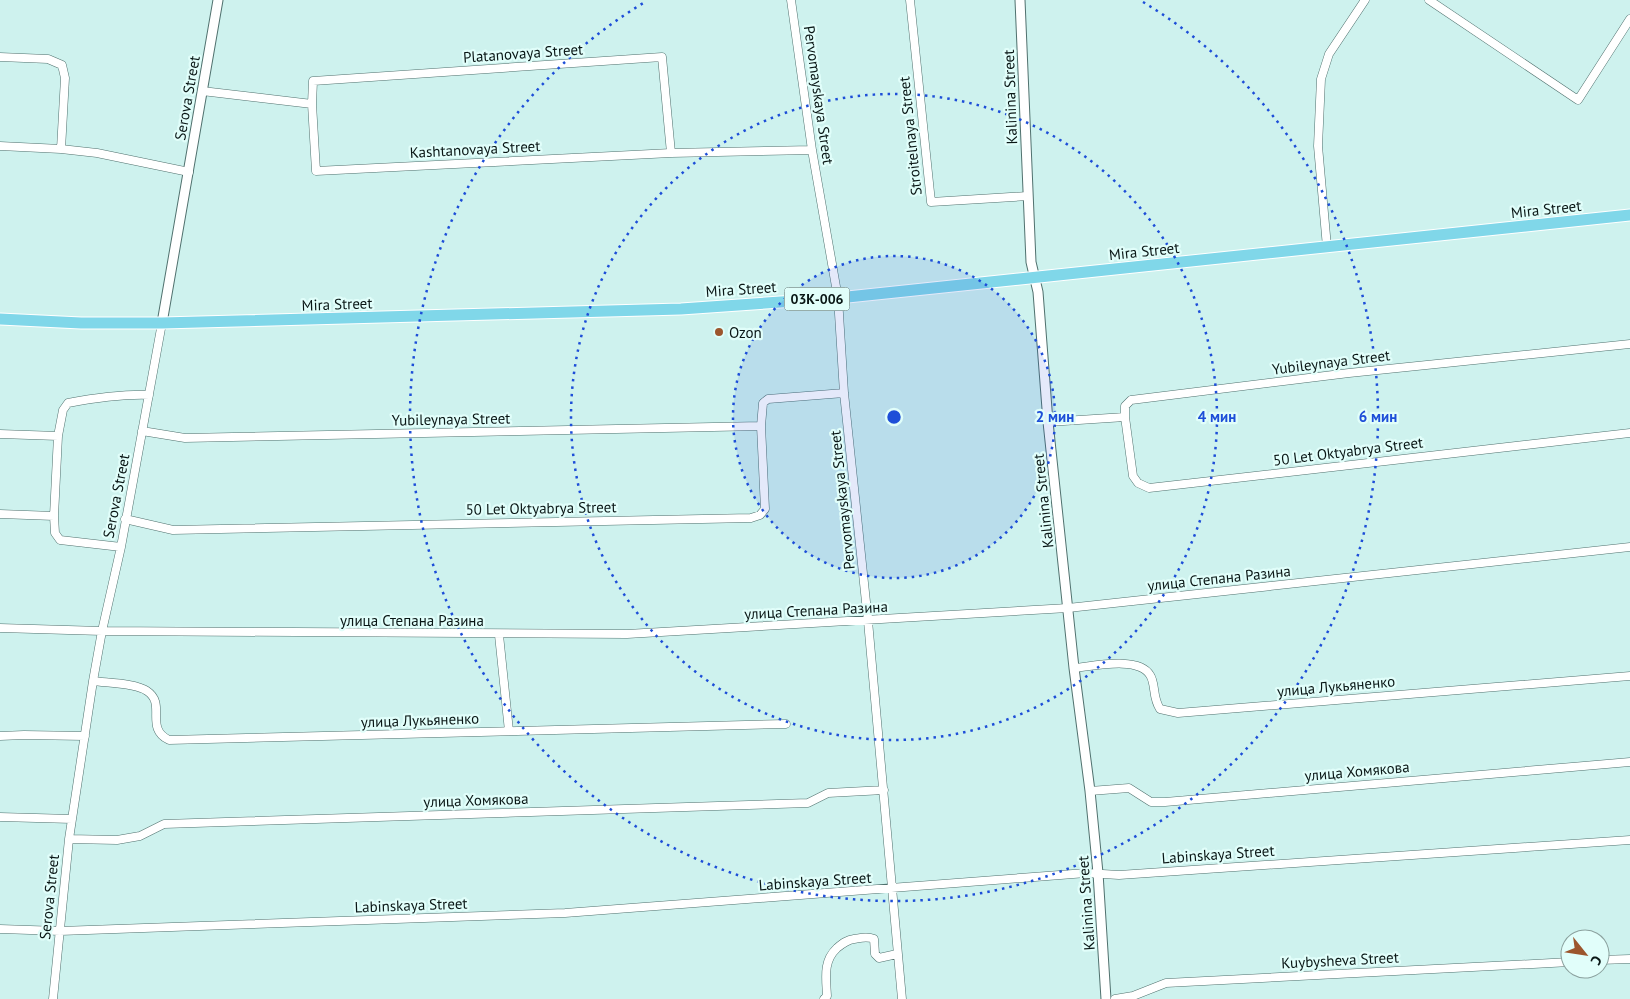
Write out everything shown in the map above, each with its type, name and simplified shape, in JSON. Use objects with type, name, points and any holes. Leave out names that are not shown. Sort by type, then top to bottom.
[{"type":"main road","name":"Mira Street","points":[[0,319],[162,324],[681,309],[838,298],[1630,215]]},
{"type":"street","name":"Serova Street","points":[[53,999],[69,839],[84,736],[102,631],[121,547],[162,324],[218,0]]},
{"type":"street","name":"Pervomayskaya Street","points":[[791,0],[812,150],[838,298],[844,393],[868,621],[902,999]]},
{"type":"street","name":"Stroitelnaya Street","points":[[910,0],[931,202],[1028,196]]},
{"type":"street","name":"Kalinina Street","points":[[1020,0],[1031,262],[1038,292],[1048,422],[1074,668],[1090,791],[1098,873],[1106,999]]},
{"type":"street","points":[[1327,247],[1318,146],[1321,79],[1329,54],[1365,0]]},
{"type":"street","points":[[1429,0],[1578,100],[1629,22]]},
{"type":"street","points":[[0,57],[48,59],[62,65],[65,78],[61,149]]},
{"type":"street","name":"Platanovaya Street","points":[[312,104],[314,81],[662,57],[671,153]]},
{"type":"street","points":[[202,91],[312,104]]},
{"type":"street","name":"Kashtanovaya Street","points":[[312,104],[316,171],[671,153],[812,150]]},
{"type":"street","points":[[0,146],[97,153],[189,172]]},
{"type":"street","name":"Yubileynaya Street","points":[[1125,417],[1125,406],[1131,400],[1349,373],[1630,344]]},
{"type":"street","name":"50 Let Oktyabrya Street","points":[[125,519],[173,530],[751,518],[760,515],[765,509],[761,426],[762,403],[768,399],[844,393]]},
{"type":"street","points":[[121,547],[60,540],[54,533],[58,436],[63,410],[68,402],[127,394],[149,395]]},
{"type":"street","points":[[1048,422],[1125,417]]},
{"type":"street","name":"50 Let Oktyabrya Street","points":[[1125,417],[1133,476],[1138,483],[1149,488],[1630,433]]},
{"type":"street","name":"Yubileynaya Street","points":[[142,431],[185,438],[761,426]]},
{"type":"street","points":[[0,434],[58,436]]},
{"type":"street","points":[[0,514],[54,516]]},
{"type":"street","name":"улица Степана Разина","points":[[0,628],[102,631],[627,634],[1068,608],[1630,547]]},
{"type":"street","points":[[499,634],[509,731]]},
{"type":"street","name":"улица Лукьяненко","points":[[1074,668],[1130,664],[1142,667],[1151,676],[1156,703],[1160,709],[1178,713],[1630,676]]},
{"type":"street","name":"улица Лукьяненко","points":[[94,681],[139,687],[148,691],[154,698],[157,713],[157,730],[160,736],[169,740],[786,724]]},
{"type":"street","points":[[0,736],[24,734],[84,736]]},
{"type":"street","name":"улица Хомякова","points":[[1090,791],[1129,788],[1151,802],[1165,802],[1630,762]]},
{"type":"street","name":"улица Хомякова","points":[[69,839],[117,840],[140,836],[164,824],[808,804],[828,793],[884,790]]},
{"type":"street","points":[[0,817],[72,818]]},
{"type":"street","name":"Labinskaya Street","points":[[0,929],[60,931],[565,913],[1098,873],[1119,875],[1630,840]]},
{"type":"street","points":[[824,999],[827,996],[826,967],[828,960],[832,953],[848,940],[869,937],[874,939],[875,954],[879,958],[897,954]]},
{"type":"street","points":[[1610,960],[1630,959]]},
{"type":"street","name":"Kuybysheva Street","points":[[1115,999],[1133,996],[1166,983],[1560,963]]},
{"type":"place","name":"Ozon","points":[[719,332]]}]
